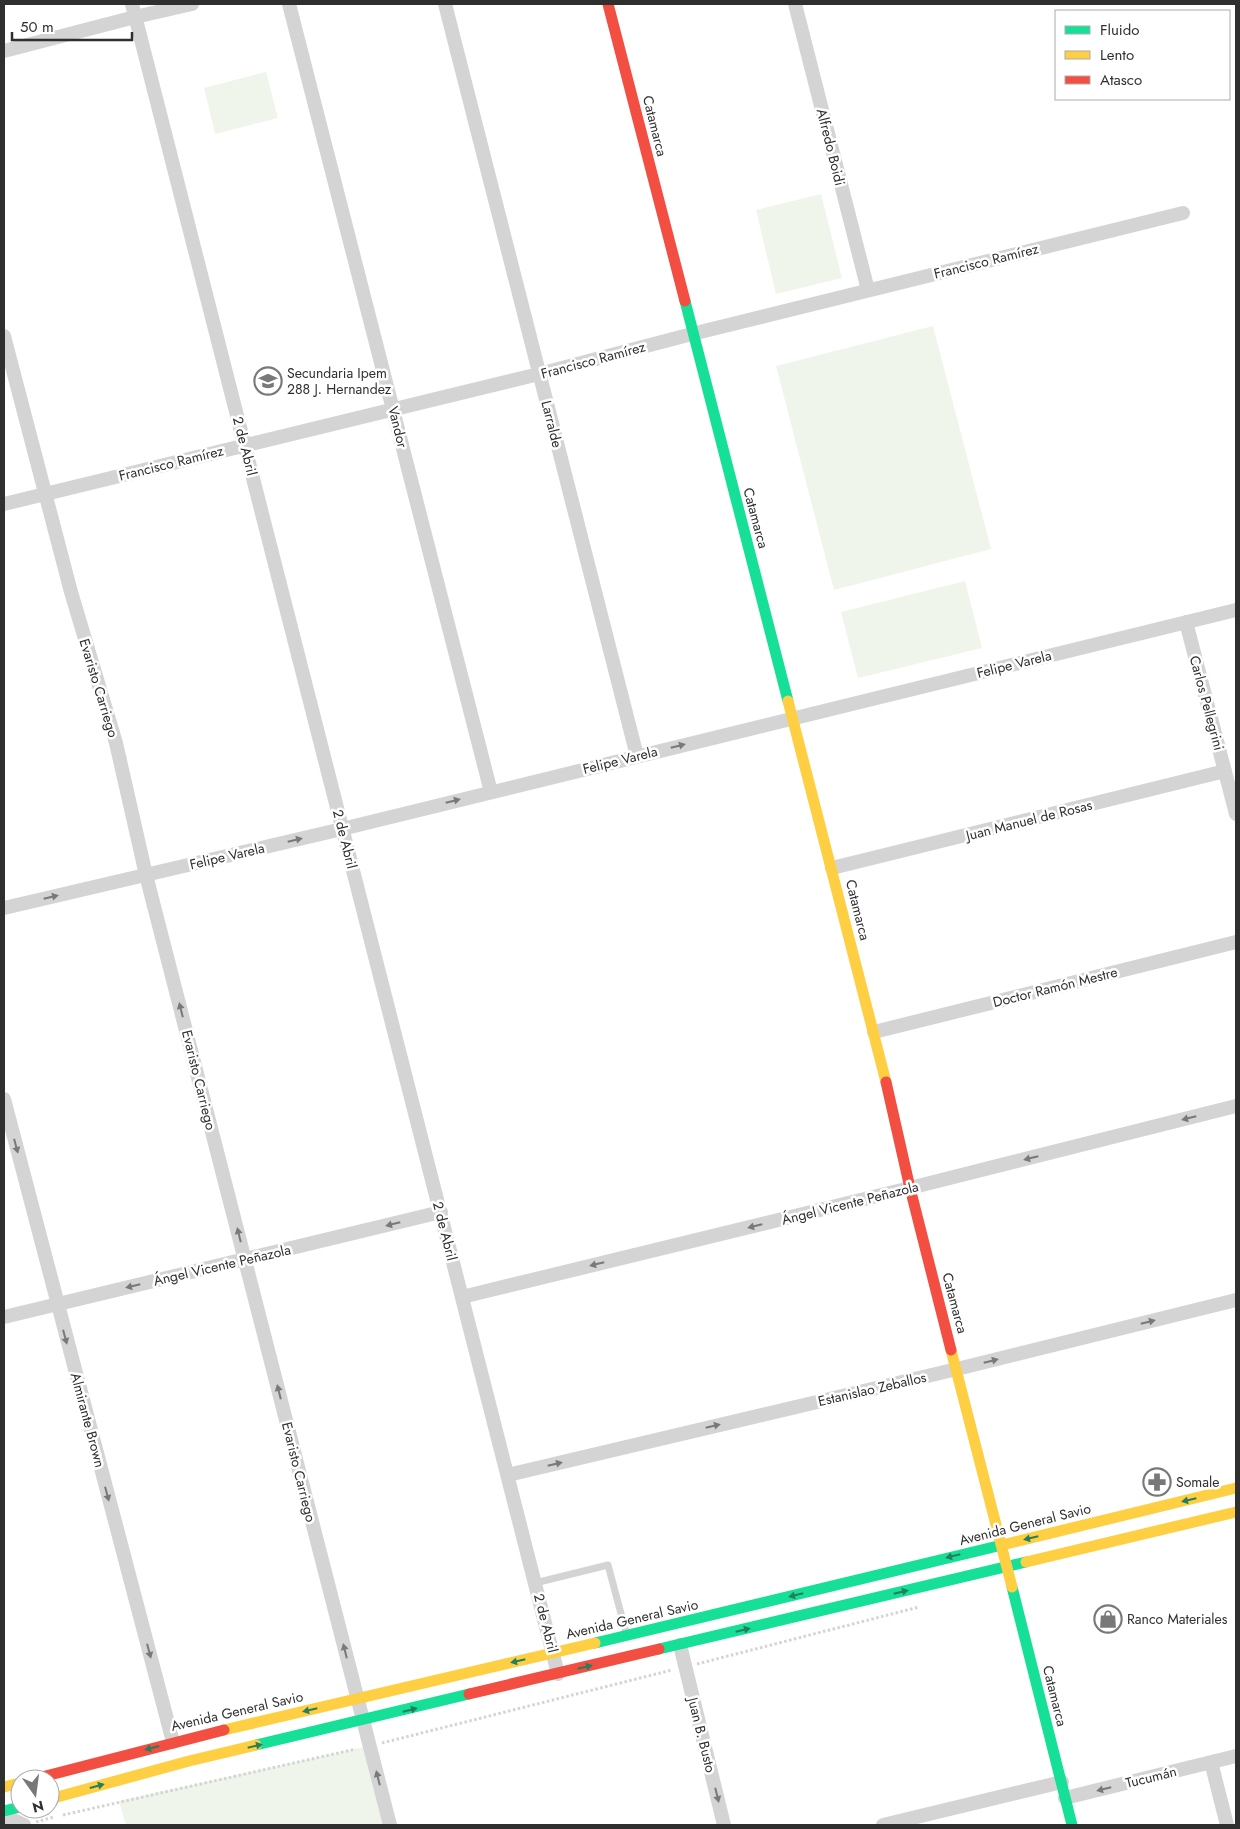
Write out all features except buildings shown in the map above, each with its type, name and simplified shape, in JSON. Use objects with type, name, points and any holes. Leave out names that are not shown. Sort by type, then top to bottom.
[{"type":"main road","name":"Catamarca","points":[[608,4],[874,1032],[910,1188],[1072,1825]]},
{"type":"main road","name":"Avenida General Savio","points":[[60,1772],[173,1742],[627,1636],[1236,1488]]},
{"type":"main road","points":[[60,1796],[189,1761],[1236,1512]]},
{"type":"street","points":[[4,50],[133,10],[192,4]]},
{"type":"street","name":"Vandor","points":[[289,4],[491,792]]},
{"type":"street","name":"Larralde","points":[[445,4],[637,756]]},
{"type":"street","name":"Alfredo Boidi","points":[[795,4],[868,290]]},
{"type":"street","name":"2 de Abril","points":[[133,10],[558,1674]]},
{"type":"street","name":"Francisco Ramírez","points":[[4,504],[539,374],[868,290],[1183,213]]},
{"type":"street","name":"Evaristo Carriego","points":[[4,336],[44,494],[116,743],[146,875],[390,1825]]},
{"type":"street","name":"Felipe Varela","points":[[4,908],[491,792],[1236,610]]},
{"type":"street","name":"Carlos Pellegrini","points":[[1186,622],[1236,814]]},
{"type":"street","name":"Juan Manuel de Rosas","points":[[832,868],[1225,771]]},
{"type":"street","name":"Doctor Ramón Mestre","points":[[874,1032],[1236,942]]},
{"type":"street","name":"Almirante Brown","points":[[4,1099],[173,1742]]},
{"type":"street","name":"Ángel Vicente Peñazola","points":[[462,1297],[910,1188],[1236,1106]]},
{"type":"street","name":"Ángel Vicente Peñazola","points":[[4,1317],[440,1212]]},
{"type":"street","name":"Estanislao Zeballos","points":[[508,1475],[957,1369],[1236,1300]]},
{"type":"street","name":"Juan B. Busto","points":[[680,1645],[724,1825]]},
{"type":"street","name":"Tucumán","points":[[1066,1798],[1236,1756]]},
{"type":"street","points":[[1211,1762],[1228,1825]]},
{"type":"street","points":[[883,1825],[1062,1782]]},
{"type":"street","points":[[4,1816],[24,1825]]},
{"type":"lane","points":[[535,1583],[608,1565],[627,1636]]},
{"type":"path","points":[[24,1825],[156,1793],[369,1746],[924,1605]]},
{"type":"shaded area","points":[[266,72],[278,118],[215,134],[204,88]]},
{"type":"shaded area","points":[[821,194],[842,278],[776,294],[756,210]]},
{"type":"shaded area","points":[[933,326],[991,549],[834,590],[776,366]]},
{"type":"shaded area","points":[[965,581],[982,648],[858,678],[841,612]]},
{"type":"shaded area","points":[[369,1746],[390,1825],[126,1825],[119,1801]]},
{"type":"traffic: fast","points":[[685,301],[788,701]]},
{"type":"traffic: fast","points":[[595,1643],[1002,1545]]},
{"type":"traffic: fast","points":[[659,1649],[1026,1562]]},
{"type":"traffic: fast","points":[[1012,1587],[1072,1825]]},
{"type":"traffic: fast","points":[[256,1745],[469,1694]]},
{"type":"traffic: fast","points":[[4,1811],[10,1810]]},
{"type":"traffic: slow","points":[[788,701],[886,1082]]},
{"type":"traffic: slow","points":[[951,1350],[1012,1587]]},
{"type":"traffic: slow","points":[[1002,1545],[1236,1488]]},
{"type":"traffic: slow","points":[[1026,1562],[1236,1512]]},
{"type":"traffic: slow","points":[[224,1730],[595,1643]]},
{"type":"traffic: slow","points":[[60,1796],[256,1745]]},
{"type":"traffic: slow","points":[[4,1787],[10,1786]]},
{"type":"traffic: jam","points":[[608,4],[685,301]]},
{"type":"traffic: jam","points":[[886,1082],[910,1188],[951,1350]]},
{"type":"traffic: jam","points":[[469,1694],[659,1649]]},
{"type":"traffic: jam","points":[[60,1772],[224,1730]]},
{"type":"place","name":"Secundaria Ipem 288 J. Hernandez","points":[[268,381]]},
{"type":"place","name":"Somale","points":[[1157,1482]]},
{"type":"place","name":"Ranco Materiales","points":[[1108,1619]]}]
